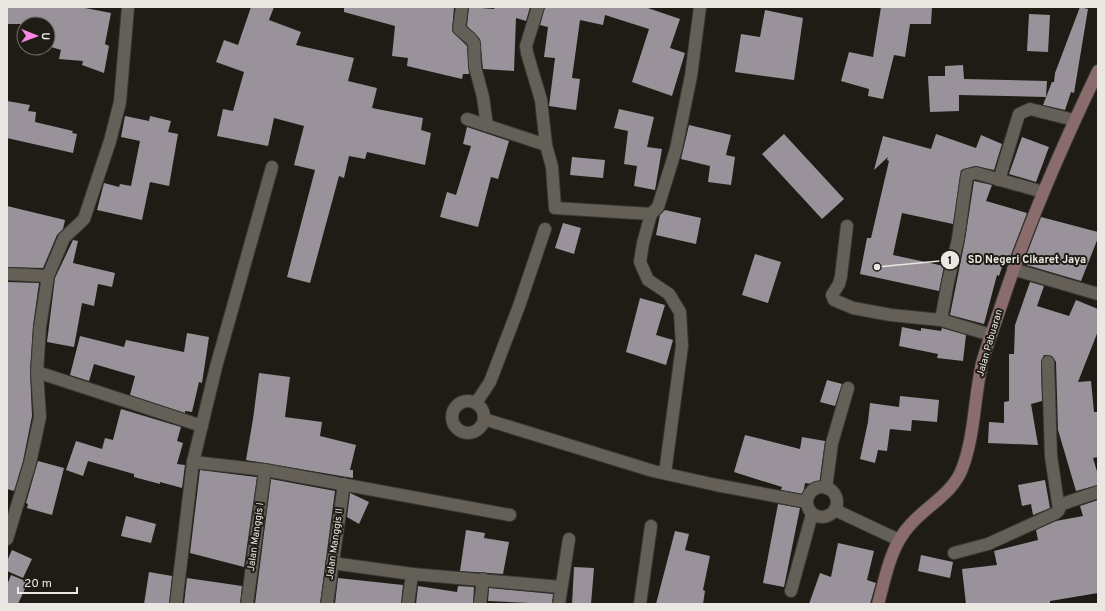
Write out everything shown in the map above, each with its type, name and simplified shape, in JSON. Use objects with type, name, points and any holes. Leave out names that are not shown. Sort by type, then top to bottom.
[{"type":"street","points":[[7,539],[30,463],[40,418],[37,372],[40,327],[48,276],[64,238],[84,218],[110,141],[120,102],[128,7]]},
{"type":"street","points":[[462,7],[459,29],[474,43],[475,67],[483,97],[487,126]]},
{"type":"street","points":[[538,7],[526,46],[526,53],[541,100],[546,145],[552,167],[555,208],[651,214]]},
{"type":"street","points":[[665,473],[682,346],[680,312],[669,294],[648,280],[640,262],[643,243],[651,214],[658,207],[676,149],[691,76],[700,7]]},
{"type":"street","name":"Jalan Pabuaran","points":[[878,604],[891,555],[899,540],[911,524],[945,494],[962,471],[969,447],[982,363],[1013,269],[1043,192],[1074,120],[1098,72]]},
{"type":"street","points":[[999,180],[1019,114],[1030,109],[1074,120]]},
{"type":"street","points":[[467,119],[546,145]]},
{"type":"street","points":[[176,604],[193,462],[216,367],[272,167]]},
{"type":"street","points":[[941,320],[958,239],[965,178],[967,175],[973,172],[1043,192]]},
{"type":"street","points":[[847,226],[841,276],[831,298],[853,308],[891,315],[941,320],[991,335]]},
{"type":"street","points":[[476,403],[490,382],[519,306],[545,229]]},
{"type":"street","points":[[1013,269],[1098,294]]},
{"type":"street","points":[[7,274],[48,276]]},
{"type":"street","points":[[954,553],[988,544],[1056,513],[1059,510],[1051,456],[1048,362]]},
{"type":"street","points":[[37,372],[202,426]]},
{"type":"street","points":[[826,488],[832,443],[848,388]]},
{"type":"street","points":[[470,400],[481,407],[484,419],[481,425],[471,432],[459,431],[454,426],[452,414],[458,404],[470,400]]},
{"type":"street","points":[[484,419],[665,473],[716,485],[807,502]]},
{"type":"street","points":[[193,462],[265,470],[510,515]]},
{"type":"street","name":"Jalan Manggis I","points":[[247,604],[265,470]]},
{"type":"street","name":"Jalan Manggis II","points":[[327,604],[344,484]]},
{"type":"street","points":[[819,487],[826,488],[833,493],[836,498],[835,510],[825,517],[817,517],[812,514],[807,502],[812,491],[819,487]]},
{"type":"street","points":[[1059,505],[1098,492]]},
{"type":"street","points":[[835,510],[899,540]]},
{"type":"street","points":[[791,591],[812,514]]},
{"type":"street","points":[[640,604],[651,526]]},
{"type":"street","points":[[559,604],[569,539]]},
{"type":"street","points":[[332,563],[412,574],[561,587]]},
{"type":"street","points":[[408,604],[412,574]]},
{"type":"street","points":[[480,604],[483,579]]},
{"type":"building","points":[[7,7],[80,7],[111,13],[105,44],[109,46],[104,73],[82,65],[83,61],[59,59],[61,50],[56,48],[56,16],[16,16],[16,24],[7,24]]},
{"type":"building","points":[[251,7],[274,7],[269,20],[301,32],[296,45],[354,58],[348,81],[377,88],[372,108],[423,118],[421,130],[431,133],[425,165],[367,152],[365,159],[349,156],[344,178],[339,176],[310,283],[287,277],[315,170],[294,165],[304,126],[274,118],[268,146],[217,136],[223,109],[233,111],[244,72],[216,62],[224,40],[238,45]]},
{"type":"building","points":[[344,7],[454,7],[452,31],[467,46],[469,74],[463,74],[462,79],[407,66],[408,58],[392,56],[395,26],[344,12]]},
{"type":"building","points":[[469,7],[494,9],[495,7],[530,7],[526,21],[516,18],[514,71],[483,69],[480,39],[467,26]]},
{"type":"building","points":[[545,7],[645,7],[680,19],[670,48],[685,53],[672,96],[632,82],[649,29],[605,15],[603,25],[580,20],[572,78],[580,79],[576,110],[549,106],[555,58],[544,57],[548,27],[540,25]]},
{"type":"building","points":[[881,7],[932,7],[931,24],[910,24],[905,57],[894,55],[883,99],[868,96],[869,89],[841,81],[849,52],[873,57]]},
{"type":"building","points":[[1080,7],[1088,9],[1074,93],[1071,92],[1065,110],[1043,105],[1052,82],[1054,82],[1055,73]]},
{"type":"building","points":[[765,10],[803,18],[794,80],[735,72],[741,34],[760,37]]},
{"type":"building","points":[[1029,14],[1050,15],[1048,52],[1027,51]]},
{"type":"building","points":[[963,65],[964,79],[1047,81],[1046,97],[959,95],[959,111],[930,112],[928,76],[945,76],[945,66]]},
{"type":"building","points":[[7,101],[30,105],[28,111],[36,112],[35,122],[73,131],[72,133],[77,134],[73,153],[7,138]]},
{"type":"building","points":[[619,109],[654,117],[647,147],[662,149],[655,190],[634,186],[637,166],[624,164],[628,131],[614,128]]},
{"type":"building","points":[[125,116],[149,121],[150,116],[171,121],[168,132],[178,134],[169,186],[150,182],[142,220],[97,210],[104,183],[119,187],[120,184],[131,186],[140,141],[121,137]]},
{"type":"building","points":[[689,125],[731,135],[726,155],[735,157],[731,185],[708,182],[710,166],[681,159]]},
{"type":"building","points":[[467,127],[509,141],[498,179],[491,177],[478,227],[440,217],[447,192],[456,195],[471,146],[463,144]]},
{"type":"building","points":[[784,134],[844,199],[822,219],[762,154]]},
{"type":"building","points":[[936,134],[976,148],[981,135],[1002,144],[994,170],[975,166],[961,170],[953,224],[902,213],[893,255],[944,266],[939,291],[860,274],[867,238],[871,238],[889,161],[887,160],[888,157],[874,170],[883,136],[931,149]]},
{"type":"building","points":[[1022,137],[1049,147],[1036,182],[1009,174]]},
{"type":"building","points":[[572,157],[605,160],[603,178],[570,175]]},
{"type":"building","points":[[974,181],[992,185],[986,201],[1027,213],[1009,260],[1005,258],[999,276],[997,275],[984,324],[950,315],[965,240]]},
{"type":"building","points":[[7,206],[65,220],[63,229],[57,235],[43,268],[7,267]]},
{"type":"building","points":[[665,210],[701,218],[696,244],[656,235],[660,215]]},
{"type":"building","points":[[1041,217],[1098,232],[1098,238],[1081,281],[1023,264]]},
{"type":"building","points":[[563,223],[581,228],[574,254],[555,248]]},
{"type":"building","points":[[73,240],[78,241],[73,263],[115,273],[112,287],[98,284],[94,306],[82,303],[74,347],[47,342],[55,278]]},
{"type":"building","points":[[755,254],[781,262],[768,303],[742,295]]},
{"type":"building","points":[[7,282],[39,283],[33,326],[30,372],[32,416],[23,461],[14,491],[7,489]]},
{"type":"building","points":[[1030,282],[1044,286],[1037,306],[1069,316],[1076,300],[1098,309],[1098,331],[1078,382],[1091,381],[1094,412],[1098,412],[1098,457],[1093,458],[1098,475],[1098,485],[1076,491],[1058,430],[1056,362],[1052,356],[1044,355],[1041,362],[1042,401],[1031,404],[1038,445],[988,443],[989,422],[1004,423],[1004,402],[1009,401],[1009,354],[1014,354],[1015,325]]},
{"type":"building","points":[[640,298],[665,305],[656,335],[673,340],[666,365],[626,352]]},
{"type":"building","points":[[902,327],[921,331],[921,328],[941,331],[942,328],[966,335],[963,361],[937,358],[938,354],[899,346]]},
{"type":"building","points":[[187,333],[209,337],[202,383],[199,382],[192,412],[185,411],[185,413],[130,395],[135,376],[94,364],[89,381],[70,375],[80,336],[124,347],[126,340],[184,352]]},
{"type":"building","points":[[259,373],[290,377],[285,417],[322,422],[320,436],[356,445],[350,470],[353,470],[353,478],[246,460]]},
{"type":"building","points":[[827,380],[842,384],[835,406],[820,402]]},
{"type":"building","points":[[900,396],[939,400],[937,422],[912,420],[911,431],[890,429],[887,451],[878,450],[875,463],[860,459],[868,422],[870,403],[899,407]]},
{"type":"building","points":[[121,409],[181,427],[177,441],[183,443],[177,464],[185,465],[182,488],[134,477],[134,474],[88,461],[83,476],[66,470],[76,441],[102,449],[105,438],[113,440]]},
{"type":"building","points":[[745,435],[800,449],[802,437],[825,441],[819,485],[805,483],[803,494],[781,490],[782,487],[734,472]]},
{"type":"building","points":[[38,461],[64,468],[52,515],[27,508],[28,504],[26,503]]},
{"type":"building","points":[[200,470],[257,477],[244,567],[190,553]]},
{"type":"building","points":[[271,479],[335,491],[320,604],[255,604]]},
{"type":"building","points":[[1045,480],[1050,508],[1033,515],[1031,504],[1022,506],[1018,485]]},
{"type":"building","points":[[350,493],[369,502],[359,524],[347,517]]},
{"type":"building","points":[[1098,500],[1098,593],[1050,601],[1050,604],[966,604],[962,569],[997,565],[994,551],[1038,540],[1036,530],[1056,521],[1083,516],[1080,506]]},
{"type":"building","points":[[778,504],[800,508],[784,587],[763,583]]},
{"type":"building","points":[[126,516],[156,524],[151,543],[121,536]]},
{"type":"building","points":[[466,530],[485,533],[484,538],[509,542],[503,574],[460,571]]},
{"type":"building","points":[[675,531],[689,534],[685,550],[710,556],[703,590],[705,591],[703,604],[656,604]]},
{"type":"building","points":[[838,543],[874,551],[867,580],[876,583],[870,604],[809,604],[820,573],[831,577]]},
{"type":"building","points":[[12,550],[32,559],[23,578],[7,571],[7,561]]},
{"type":"building","points":[[921,555],[953,562],[950,578],[918,571]]},
{"type":"building","points":[[574,567],[594,568],[591,604],[572,604]]},
{"type":"building","points":[[149,572],[172,576],[169,604],[144,604]]},
{"type":"building","points":[[11,575],[28,582],[18,604],[7,604],[7,585]]},
{"type":"building","points":[[187,578],[242,586],[240,604],[184,604]]},
{"type":"building","points":[[338,578],[403,585],[401,604],[335,604]]},
{"type":"building","points":[[418,586],[457,592],[458,586],[474,587],[473,604],[416,604]]},
{"type":"building","points":[[489,588],[553,594],[552,604],[488,601]]},
{"type":"place","name":"SD Negeri Cikaret Jaya","points":[[877,267]]}]
